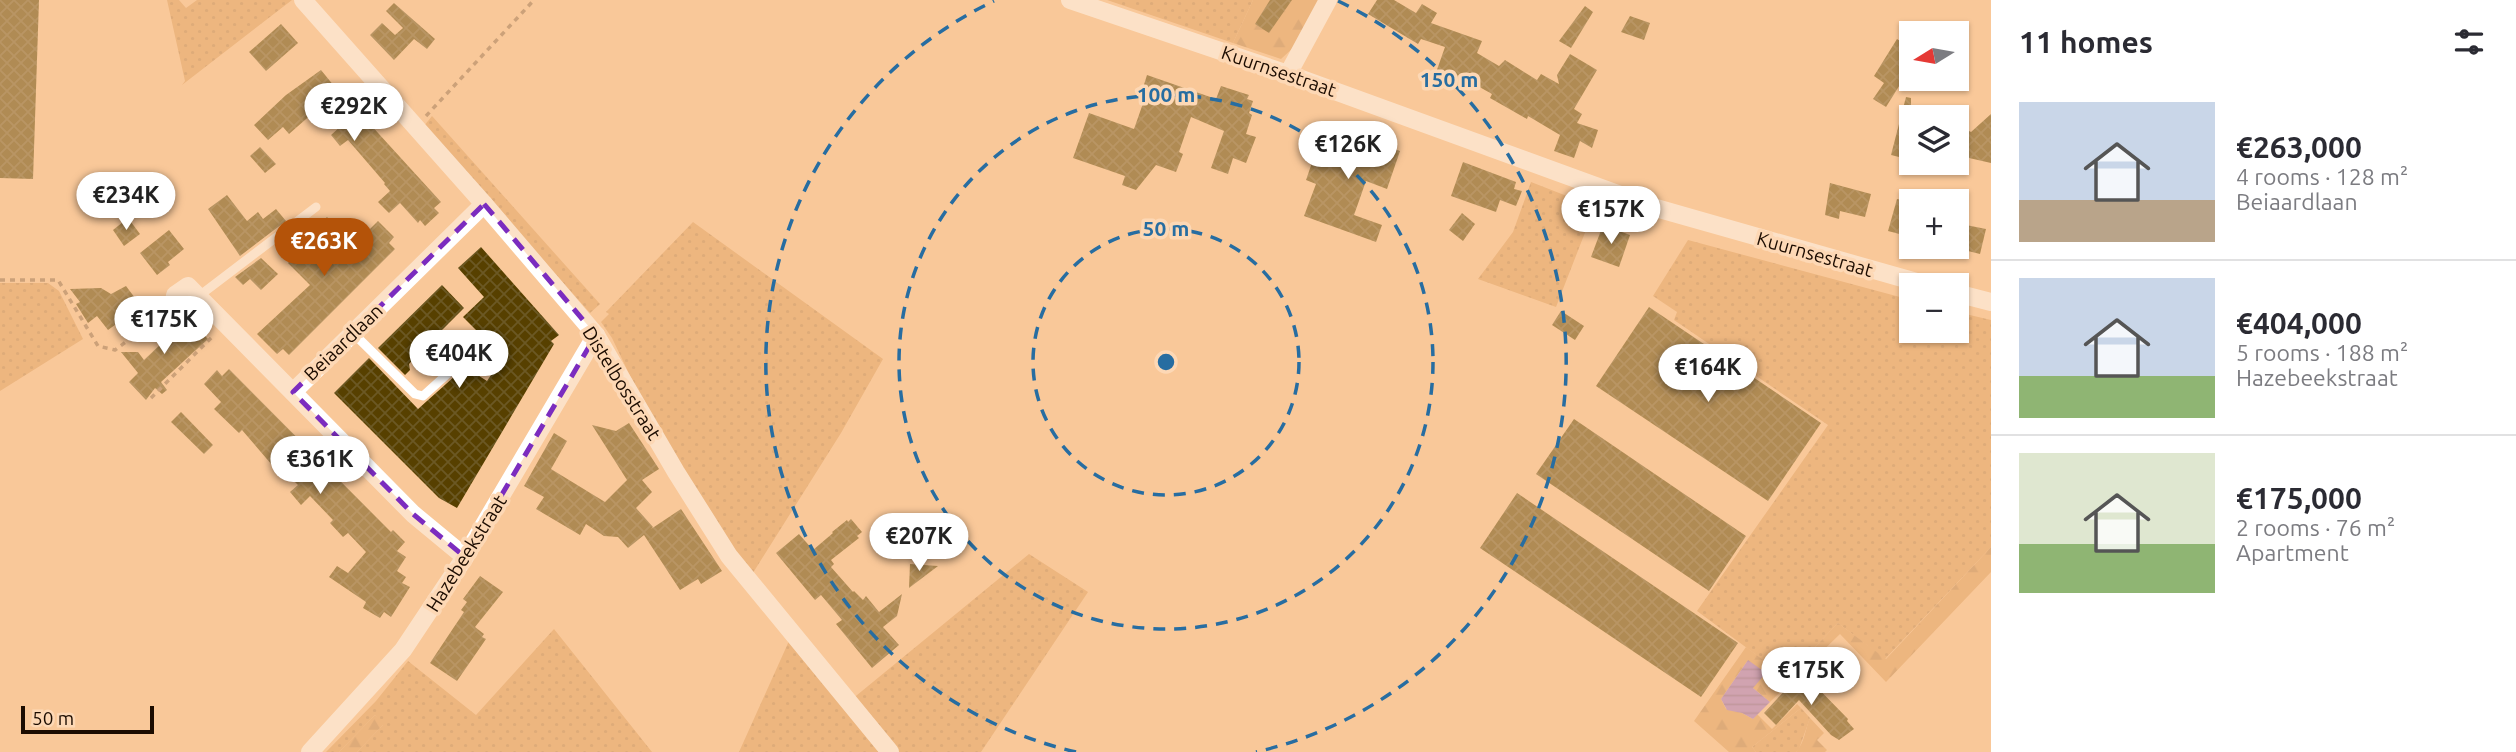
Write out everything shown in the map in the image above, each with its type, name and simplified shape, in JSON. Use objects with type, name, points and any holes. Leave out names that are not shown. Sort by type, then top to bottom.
[{"type":"street","name":"Distelbosstraat","points":[[303,0],[596,335],[729,556],[890,752]]},
{"type":"street","name":"Kuurnsestraat","points":[[1070,0],[1288,74],[1656,208],[1899,277]]},
{"type":"street","points":[[1288,74],[1328,0]]},
{"type":"street","name":"Beiaardlaan","points":[[293,392],[484,204]]},
{"type":"street","points":[[174,303],[175,295],[188,286],[413,514],[466,557]]},
{"type":"street","points":[[1969,296],[1991,302]]},
{"type":"street","name":"Hazebeekstraat","points":[[310,752],[403,650],[466,557],[596,335]]},
{"type":"lane","points":[[199,296],[316,207]]},
{"type":"lane","points":[[353,333],[415,394],[423,396],[464,358]]},
{"type":"path","points":[[415,128],[534,0]]},
{"type":"path","points":[[0,280],[58,280],[99,346],[115,350],[174,303]]},
{"type":"path","points":[[151,398],[225,323]]},
{"type":"highlighted area","points":[[484,204],[596,335],[465,557],[413,514],[293,392]]},
{"type":"green space","points":[[167,0],[179,0],[186,8],[197,0],[292,0],[182,85],[185,81]]},
{"type":"green space","points":[[1107,0],[1253,0],[1233,43]]},
{"type":"green space","points":[[1253,0],[1320,0],[1294,47],[1281,59],[1233,43]]},
{"type":"green space","points":[[432,116],[600,304],[590,313],[424,126]]},
{"type":"green space","points":[[1531,182],[1595,207],[1556,307],[1478,279],[1513,232]]},
{"type":"green space","points":[[693,222],[883,359],[841,433],[751,576],[717,529],[601,322],[609,314],[606,312]]},
{"type":"green space","points":[[1688,240],[1899,297],[1899,343],[1969,343],[1969,315],[1991,320],[1991,547],[1885,659],[1838,623],[1786,677],[1697,611],[1828,425],[1674,320],[1677,312],[1653,296]]},
{"type":"green space","points":[[0,283],[48,283],[59,291],[83,339],[0,391]]},
{"type":"green space","points":[[1991,547],[1991,572],[1886,682],[1840,634],[1770,702],[1753,688],[1748,660],[1721,699],[1726,709],[1753,719],[1757,714],[1772,729],[1797,704],[1801,708],[1752,747],[1756,752],[1729,752],[1694,721],[1746,647],[1786,677],[1838,623],[1886,659]]},
{"type":"green space","points":[[1029,554],[1088,592],[981,752],[895,752],[851,700]]},
{"type":"green space","points":[[554,629],[652,752],[357,752],[383,725],[375,715],[339,752],[326,752],[376,701],[408,661],[476,715]]},
{"type":"green space","points":[[789,641],[882,752],[739,752]]},
{"type":"green space","points":[[1801,708],[1810,718],[1796,752],[1756,752],[1752,747]]},
{"type":"green space","points":[[375,715],[384,724],[357,752],[339,752]]},
{"type":"green space","points":[[1810,718],[1824,733],[1817,740],[1827,750],[1825,752],[1796,752]]},
{"type":"shaded area","points":[[1748,660],[1766,673],[1753,688],[1770,702],[1753,719],[1727,710],[1721,699]]},
{"type":"building","points":[[0,0],[39,0],[33,179],[0,178]]},
{"type":"building","points":[[1270,0],[1292,0],[1269,33],[1255,24]]},
{"type":"building","points":[[1377,0],[1394,0],[1416,13],[1422,4],[1437,13],[1431,23],[1482,41],[1477,53],[1499,66],[1505,60],[1537,80],[1541,74],[1559,84],[1557,75],[1570,54],[1597,70],[1574,109],[1582,114],[1577,123],[1598,130],[1592,148],[1580,141],[1574,158],[1554,151],[1560,135],[1490,98],[1492,94],[1458,75],[1453,89],[1433,81],[1445,47],[1421,39],[1418,44],[1368,14]]},
{"type":"building","points":[[394,3],[435,39],[427,49],[414,39],[394,60],[370,35],[382,23],[395,35],[403,28],[386,11]]},
{"type":"building","points":[[1585,6],[1593,12],[1571,48],[1559,41]]},
{"type":"building","points":[[1630,16],[1650,23],[1644,40],[1621,32]]},
{"type":"building","points":[[281,24],[298,43],[266,71],[249,52]]},
{"type":"building","points":[[1897,39],[1899,40],[1899,86],[1886,107],[1873,99],[1884,83],[1874,76]]},
{"type":"building","points":[[321,70],[356,113],[358,111],[441,202],[434,208],[439,213],[425,226],[420,220],[418,223],[400,203],[389,213],[378,202],[390,191],[348,140],[340,146],[331,135],[341,126],[322,105],[289,134],[283,127],[268,140],[254,125],[286,95]]},
{"type":"building","points":[[1147,75],[1216,99],[1221,86],[1249,95],[1247,99],[1253,101],[1249,113],[1252,115],[1246,134],[1256,137],[1246,163],[1233,158],[1228,174],[1211,168],[1224,131],[1191,117],[1179,152],[1183,154],[1176,172],[1156,165],[1136,190],[1122,185],[1125,176],[1073,158],[1089,113],[1134,129],[1147,92],[1142,91]]},
{"type":"building","points":[[1906,97],[1911,98],[1911,105],[1904,105]]},
{"type":"building","points":[[1991,114],[1991,163],[1969,158],[1969,131],[1971,132]]},
{"type":"building","points":[[1899,124],[1899,157],[1891,155]]},
{"type":"building","points":[[1331,127],[1400,151],[1387,189],[1366,181],[1354,215],[1382,225],[1376,242],[1304,216],[1316,184],[1306,180],[1316,151],[1321,152]]},
{"type":"building","points":[[260,147],[276,164],[265,173],[250,156]]},
{"type":"building","points":[[1463,162],[1516,182],[1514,189],[1522,191],[1516,206],[1500,200],[1496,212],[1451,196]]},
{"type":"building","points":[[1830,183],[1871,194],[1865,217],[1840,211],[1839,219],[1825,215]]},
{"type":"building","points":[[227,195],[247,221],[258,212],[263,219],[276,209],[286,221],[240,256],[208,209]]},
{"type":"building","points":[[1897,199],[1899,199],[1899,234],[1888,231]]},
{"type":"building","points":[[1462,213],[1475,224],[1463,241],[1449,230]]},
{"type":"building","points":[[327,217],[354,245],[378,221],[394,237],[389,243],[395,249],[289,355],[283,349],[277,354],[257,334],[310,285],[288,263],[296,255],[284,240],[306,223],[314,230]]},
{"type":"building","points":[[128,218],[140,234],[124,246],[113,230]]},
{"type":"building","points":[[1603,225],[1630,235],[1619,267],[1591,257]]},
{"type":"building","points":[[1969,226],[1986,229],[1980,254],[1969,251]]},
{"type":"building","points":[[169,230],[184,249],[157,275],[140,253]]},
{"type":"building","points":[[481,247],[559,335],[551,341],[554,344],[457,508],[439,498],[334,393],[369,358],[418,409],[465,367],[487,381],[503,357],[463,317],[484,297],[458,268]]},
{"type":"building","points":[[261,258],[278,274],[261,290],[250,279],[243,285],[235,277]]},
{"type":"building","points":[[442,285],[464,308],[436,336],[456,356],[444,367],[424,348],[409,364],[410,370],[405,375],[378,348]]},
{"type":"building","points":[[126,286],[141,306],[108,330],[97,316],[88,323],[76,304],[80,302],[70,289],[101,288],[111,294]]},
{"type":"building","points":[[1649,307],[1821,423],[1768,501],[1596,386]]},
{"type":"building","points":[[1561,311],[1584,326],[1575,340],[1552,325]]},
{"type":"building","points":[[165,316],[176,329],[178,327],[182,331],[191,322],[208,339],[161,382],[167,390],[162,394],[155,388],[146,400],[129,382],[138,373],[121,352],[138,352],[144,360],[165,340],[153,323]]},
{"type":"building","points":[[229,369],[391,532],[393,530],[405,542],[397,551],[406,557],[397,571],[406,577],[402,583],[410,587],[391,617],[384,612],[380,618],[363,608],[366,602],[329,577],[337,566],[348,573],[366,552],[348,533],[343,537],[330,523],[333,520],[310,496],[301,505],[290,492],[298,485],[275,462],[272,465],[242,430],[239,433],[214,409],[221,402],[204,384],[217,370],[222,376]]},
{"type":"building","points":[[181,412],[213,445],[204,454],[171,422]]},
{"type":"building","points":[[1574,419],[1746,536],[1709,591],[1536,474]]},
{"type":"building","points":[[629,423],[659,469],[642,480],[652,492],[636,508],[653,527],[651,529],[681,509],[722,571],[701,584],[698,579],[680,590],[644,535],[628,548],[618,537],[604,536],[586,524],[580,535],[536,509],[544,497],[524,486],[554,433],[567,441],[551,469],[605,502],[627,480],[592,425],[616,431]]},
{"type":"building","points":[[1517,493],[1738,643],[1701,697],[1480,548]]},
{"type":"building","points":[[851,519],[862,532],[857,536],[859,538],[831,560],[834,564],[831,567],[853,592],[863,600],[866,596],[879,612],[902,594],[897,616],[883,627],[899,645],[872,668],[836,624],[842,620],[821,595],[815,600],[776,553],[799,534],[813,550]]},
{"type":"building","points":[[910,564],[938,566],[909,588]]},
{"type":"building","points":[[480,576],[503,592],[475,627],[486,639],[457,681],[430,663],[464,612],[461,610],[467,602],[463,599]]},
{"type":"building","points":[[1802,672],[1848,719],[1854,729],[1839,740],[1831,735],[1799,700],[1776,725],[1764,713]]}]
